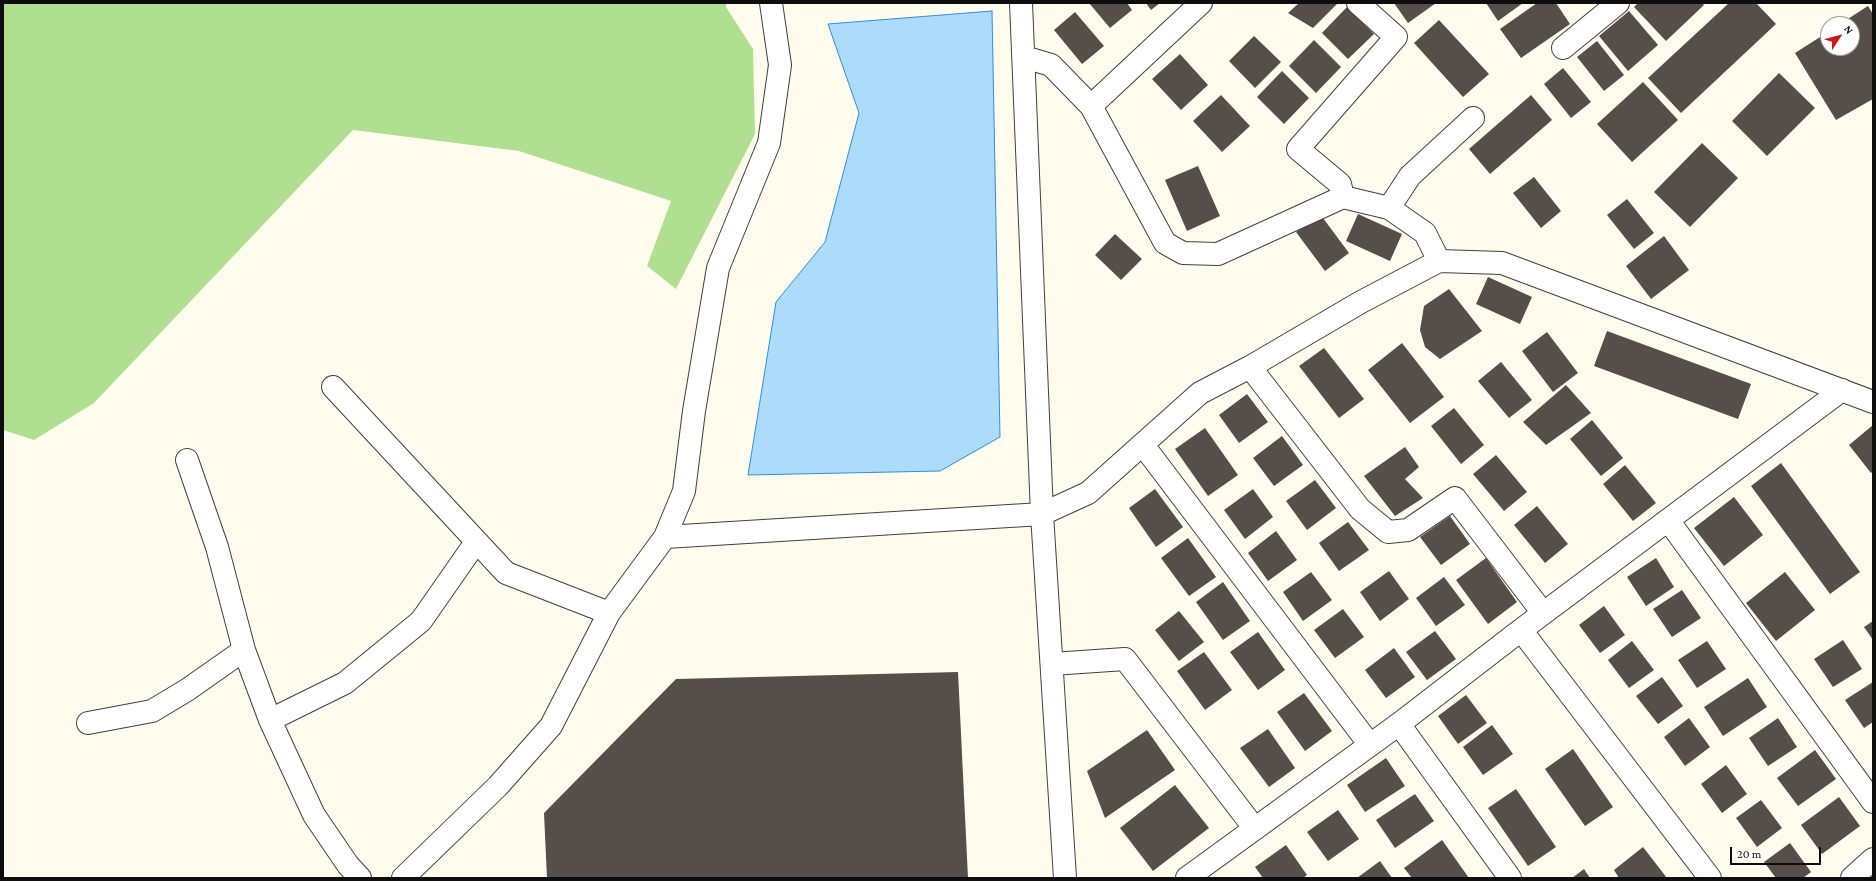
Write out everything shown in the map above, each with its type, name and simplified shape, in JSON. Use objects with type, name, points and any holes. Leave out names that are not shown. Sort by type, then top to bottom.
[{"type":"street","points":[[403,878],[498,786],[551,726],[609,613],[665,537],[684,491],[694,411],[718,268],[769,143],[780,65],[771,3]]},
{"type":"street","points":[[1021,3],[1042,514],[1065,878]]},
{"type":"street","points":[[1091,106],[1201,3]]},
{"type":"street","points":[[1343,197],[1340,184],[1298,149],[1396,37],[1358,3]]},
{"type":"street","points":[[1563,48],[1595,10],[1618,3]]},
{"type":"street","points":[[1024,57],[1051,65],[1091,106],[1165,243],[1183,253],[1218,254],[1343,197],[1389,208],[1425,233],[1439,261]]},
{"type":"street","points":[[1389,208],[1410,176],[1473,118]]},
{"type":"street","points":[[665,537],[1042,514],[1088,493],[1200,393],[1250,367],[1361,302],[1439,261],[1502,263],[1873,402]]},
{"type":"street","points":[[1250,367],[1360,509],[1388,532],[1408,530],[1455,498],[1543,613]]},
{"type":"street","points":[[333,387],[506,573],[609,613]]},
{"type":"street","points":[[1187,878],[1399,724],[1543,613],[1842,390]]},
{"type":"street","points":[[1143,445],[1370,745]]},
{"type":"street","points":[[188,460],[217,547],[244,650],[270,720],[314,815],[348,866],[360,878]]},
{"type":"street","points":[[1668,520],[1873,802]]},
{"type":"street","points":[[270,720],[345,683],[421,621],[476,542]]},
{"type":"street","points":[[1521,630],[1710,878]]},
{"type":"street","points":[[88,723],[152,711],[187,690],[244,650]]},
{"type":"street","points":[[1052,664],[1125,659],[1255,829]]},
{"type":"street","points":[[1399,724],[1510,878]]},
{"type":"street","points":[[1852,878],[1873,859]]},
{"type":"green space","points":[[3,3],[726,3],[726,7],[753,49],[755,134],[676,289],[647,266],[671,201],[519,151],[353,130],[94,403],[34,440],[3,430]]},
{"type":"water","points":[[992,11],[1000,437],[940,471],[748,475],[776,302],[825,242],[859,113],[828,24]]},
{"type":"building","points":[[1089,3],[1127,3],[1132,10],[1110,28]]},
{"type":"building","points":[[1146,3],[1160,3],[1151,10]]},
{"type":"building","points":[[1299,3],[1338,3],[1313,28],[1288,13]]},
{"type":"building","points":[[1394,3],[1436,3],[1408,23]]},
{"type":"building","points":[[1486,3],[1523,3],[1498,21]]},
{"type":"building","points":[[1537,3],[1556,3],[1570,24],[1521,58],[1500,29]]},
{"type":"building","points":[[1638,3],[1702,3],[1704,5],[1666,41],[1634,7]]},
{"type":"building","points":[[1729,3],[1756,3],[1776,24],[1681,113],[1648,78]]},
{"type":"building","points":[[1868,6],[1873,14],[1873,99],[1836,120],[1795,53],[1820,37],[1820,56],[1860,56],[1860,16],[1852,16]]},
{"type":"building","points":[[1347,7],[1374,34],[1348,59],[1322,33]]},
{"type":"building","points":[[1629,11],[1658,45],[1628,71],[1599,36]]},
{"type":"building","points":[[1075,12],[1104,46],[1082,64],[1054,30]]},
{"type":"building","points":[[1439,20],[1489,74],[1463,97],[1414,43]]},
{"type":"building","points":[[1254,36],[1281,62],[1255,88],[1229,61]]},
{"type":"building","points":[[1314,40],[1341,67],[1316,93],[1289,66]]},
{"type":"building","points":[[1597,41],[1624,75],[1604,91],[1577,57]]},
{"type":"building","points":[[1180,54],[1208,85],[1181,110],[1152,79]]},
{"type":"building","points":[[1563,68],[1591,102],[1571,118],[1544,84]]},
{"type":"building","points":[[1282,71],[1309,98],[1284,124],[1257,97]]},
{"type":"building","points":[[1779,73],[1815,108],[1767,156],[1732,121]]},
{"type":"building","points":[[1643,82],[1678,120],[1632,162],[1597,124]]},
{"type":"building","points":[[1221,95],[1250,126],[1222,152],[1193,121]]},
{"type":"building","points":[[1531,95],[1552,120],[1490,174],[1469,149]]},
{"type":"building","points":[[1702,143],[1738,178],[1690,227],[1654,192]]},
{"type":"building","points":[[1198,166],[1220,216],[1187,231],[1165,180]]},
{"type":"building","points":[[1534,177],[1561,211],[1541,228],[1513,193]]},
{"type":"building","points":[[1627,199],[1654,233],[1634,249],[1607,215]]},
{"type":"building","points":[[1320,214],[1349,253],[1325,271],[1296,232]]},
{"type":"building","points":[[1358,214],[1402,234],[1390,261],[1346,241]]},
{"type":"building","points":[[1115,234],[1142,259],[1121,280],[1095,255]]},
{"type":"building","points":[[1664,236],[1689,270],[1651,299],[1626,266]]},
{"type":"building","points":[[1488,277],[1532,297],[1520,324],[1476,304]]},
{"type":"building","points":[[1449,289],[1482,331],[1440,359],[1425,347],[1420,330],[1424,306]]},
{"type":"building","points":[[1607,331],[1751,384],[1738,419],[1594,366]]},
{"type":"building","points":[[1547,332],[1578,373],[1553,392],[1522,351]]},
{"type":"building","points":[[1402,343],[1444,397],[1410,423],[1368,370]]},
{"type":"building","points":[[1324,348],[1364,399],[1339,418],[1299,366]]},
{"type":"building","points":[[1501,362],[1532,400],[1509,418],[1478,381]]},
{"type":"building","points":[[1566,385],[1591,413],[1546,445],[1523,422]]},
{"type":"building","points":[[1247,394],[1268,422],[1239,443],[1219,415]]},
{"type":"building","points":[[1454,408],[1484,445],[1461,464],[1431,426]]},
{"type":"building","points":[[1592,420],[1623,458],[1601,476],[1570,439]]},
{"type":"building","points":[[1873,425],[1873,471],[1871,473],[1849,445]]},
{"type":"building","points":[[1205,428],[1238,475],[1208,496],[1175,449]]},
{"type":"building","points":[[1282,436],[1303,465],[1274,486],[1253,458]]},
{"type":"building","points":[[1405,447],[1419,467],[1405,479],[1423,498],[1395,516],[1364,476]]},
{"type":"building","points":[[1496,455],[1527,492],[1504,511],[1473,474]]},
{"type":"building","points":[[1781,463],[1860,572],[1830,594],[1751,486]]},
{"type":"building","points":[[1625,465],[1656,503],[1633,521],[1603,484]]},
{"type":"building","points":[[1315,480],[1336,508],[1307,530],[1286,501]]},
{"type":"building","points":[[1155,489],[1183,527],[1156,547],[1129,508]]},
{"type":"building","points":[[1253,489],[1273,517],[1245,539],[1224,510]]},
{"type":"building","points":[[1734,497],[1763,535],[1724,566],[1694,528]]},
{"type":"building","points":[[1537,506],[1568,544],[1545,563],[1514,525]]},
{"type":"building","points":[[1450,516],[1470,544],[1441,565],[1420,537]]},
{"type":"building","points":[[1348,522],[1369,550],[1339,571],[1319,543]]},
{"type":"building","points":[[1276,531],[1297,560],[1268,581],[1248,553]]},
{"type":"building","points":[[1188,538],[1216,577],[1189,596],[1161,558]]},
{"type":"building","points":[[1486,558],[1517,602],[1488,624],[1456,580]]},
{"type":"building","points":[[1656,558],[1674,587],[1646,606],[1627,577]]},
{"type":"building","points":[[1389,571],[1409,599],[1380,621],[1360,592]]},
{"type":"building","points":[[1311,572],[1332,600],[1303,621],[1283,592]]},
{"type":"building","points":[[1785,572],[1815,610],[1776,641],[1746,603]]},
{"type":"building","points":[[1444,577],[1465,605],[1436,626],[1416,598]]},
{"type":"building","points":[[1223,582],[1250,621],[1223,640],[1196,602]]},
{"type":"building","points":[[1682,590],[1701,618],[1672,637],[1653,609]]},
{"type":"building","points":[[1604,606],[1625,635],[1600,653],[1579,625]]},
{"type":"building","points":[[1343,609],[1364,637],[1335,658],[1314,630]]},
{"type":"building","points":[[1179,611],[1204,642],[1179,661],[1155,630]]},
{"type":"building","points":[[1873,621],[1873,640],[1864,627]]},
{"type":"building","points":[[1435,631],[1456,659],[1427,680],[1406,652]]},
{"type":"building","points":[[1258,632],[1285,670],[1258,690],[1230,652]]},
{"type":"building","points":[[1843,640],[1862,669],[1833,687],[1814,659]]},
{"type":"building","points":[[1632,641],[1654,670],[1629,688],[1608,660]]},
{"type":"building","points":[[1707,641],[1726,669],[1697,688],[1678,660]]},
{"type":"building","points":[[1394,648],[1415,677],[1386,698],[1365,670]]},
{"type":"building","points":[[1204,652],[1232,690],[1205,710],[1177,671]]},
{"type":"building","points":[[958,672],[968,878],[547,878],[544,813],[676,679]]},
{"type":"building","points":[[1662,677],[1683,706],[1658,724],[1636,696]]},
{"type":"building","points":[[1748,678],[1767,707],[1723,736],[1704,707]]},
{"type":"building","points":[[1873,682],[1873,722],[1864,728],[1845,700]]},
{"type":"building","points":[[1304,693],[1332,731],[1305,751],[1277,712]]},
{"type":"building","points":[[1466,695],[1487,723],[1458,744],[1438,716]]},
{"type":"building","points":[[1689,718],[1710,747],[1685,766],[1664,737]]},
{"type":"building","points":[[1778,718],[1797,747],[1768,766],[1749,738]]},
{"type":"building","points":[[1492,725],[1513,754],[1483,775],[1463,747]]},
{"type":"building","points":[[1268,729],[1295,768],[1269,787],[1240,748]]},
{"type":"building","points":[[1147,730],[1175,770],[1105,818],[1087,771]]},
{"type":"building","points":[[1573,749],[1613,807],[1585,826],[1545,769]]},
{"type":"building","points":[[1815,750],[1836,779],[1798,806],[1777,778]]},
{"type":"building","points":[[1386,758],[1405,786],[1365,812],[1347,785]]},
{"type":"building","points":[[1726,765],[1747,794],[1722,813],[1701,784]]},
{"type":"building","points":[[1175,785],[1209,828],[1153,871],[1120,828]]},
{"type":"building","points":[[1516,789],[1556,847],[1528,866],[1488,808]]},
{"type":"building","points":[[1415,794],[1434,821],[1395,848],[1376,820]]},
{"type":"building","points":[[1839,797],[1860,826],[1822,854],[1801,825]]},
{"type":"building","points":[[1761,800],[1782,828],[1757,847],[1736,818]]},
{"type":"building","points":[[1338,810],[1359,839],[1328,861],[1307,832]]},
{"type":"building","points":[[1442,840],[1469,878],[1412,878],[1404,868]]},
{"type":"building","points":[[1790,843],[1811,872],[1803,878],[1776,878],[1764,862]]},
{"type":"building","points":[[1286,845],[1307,875],[1303,878],[1263,878],[1255,867]]},
{"type":"building","points":[[1643,847],[1667,878],[1619,878],[1614,870]]},
{"type":"building","points":[[1380,861],[1392,878],[1357,878]]},
{"type":"building","points":[[1584,869],[1590,878],[1572,878]]}]
